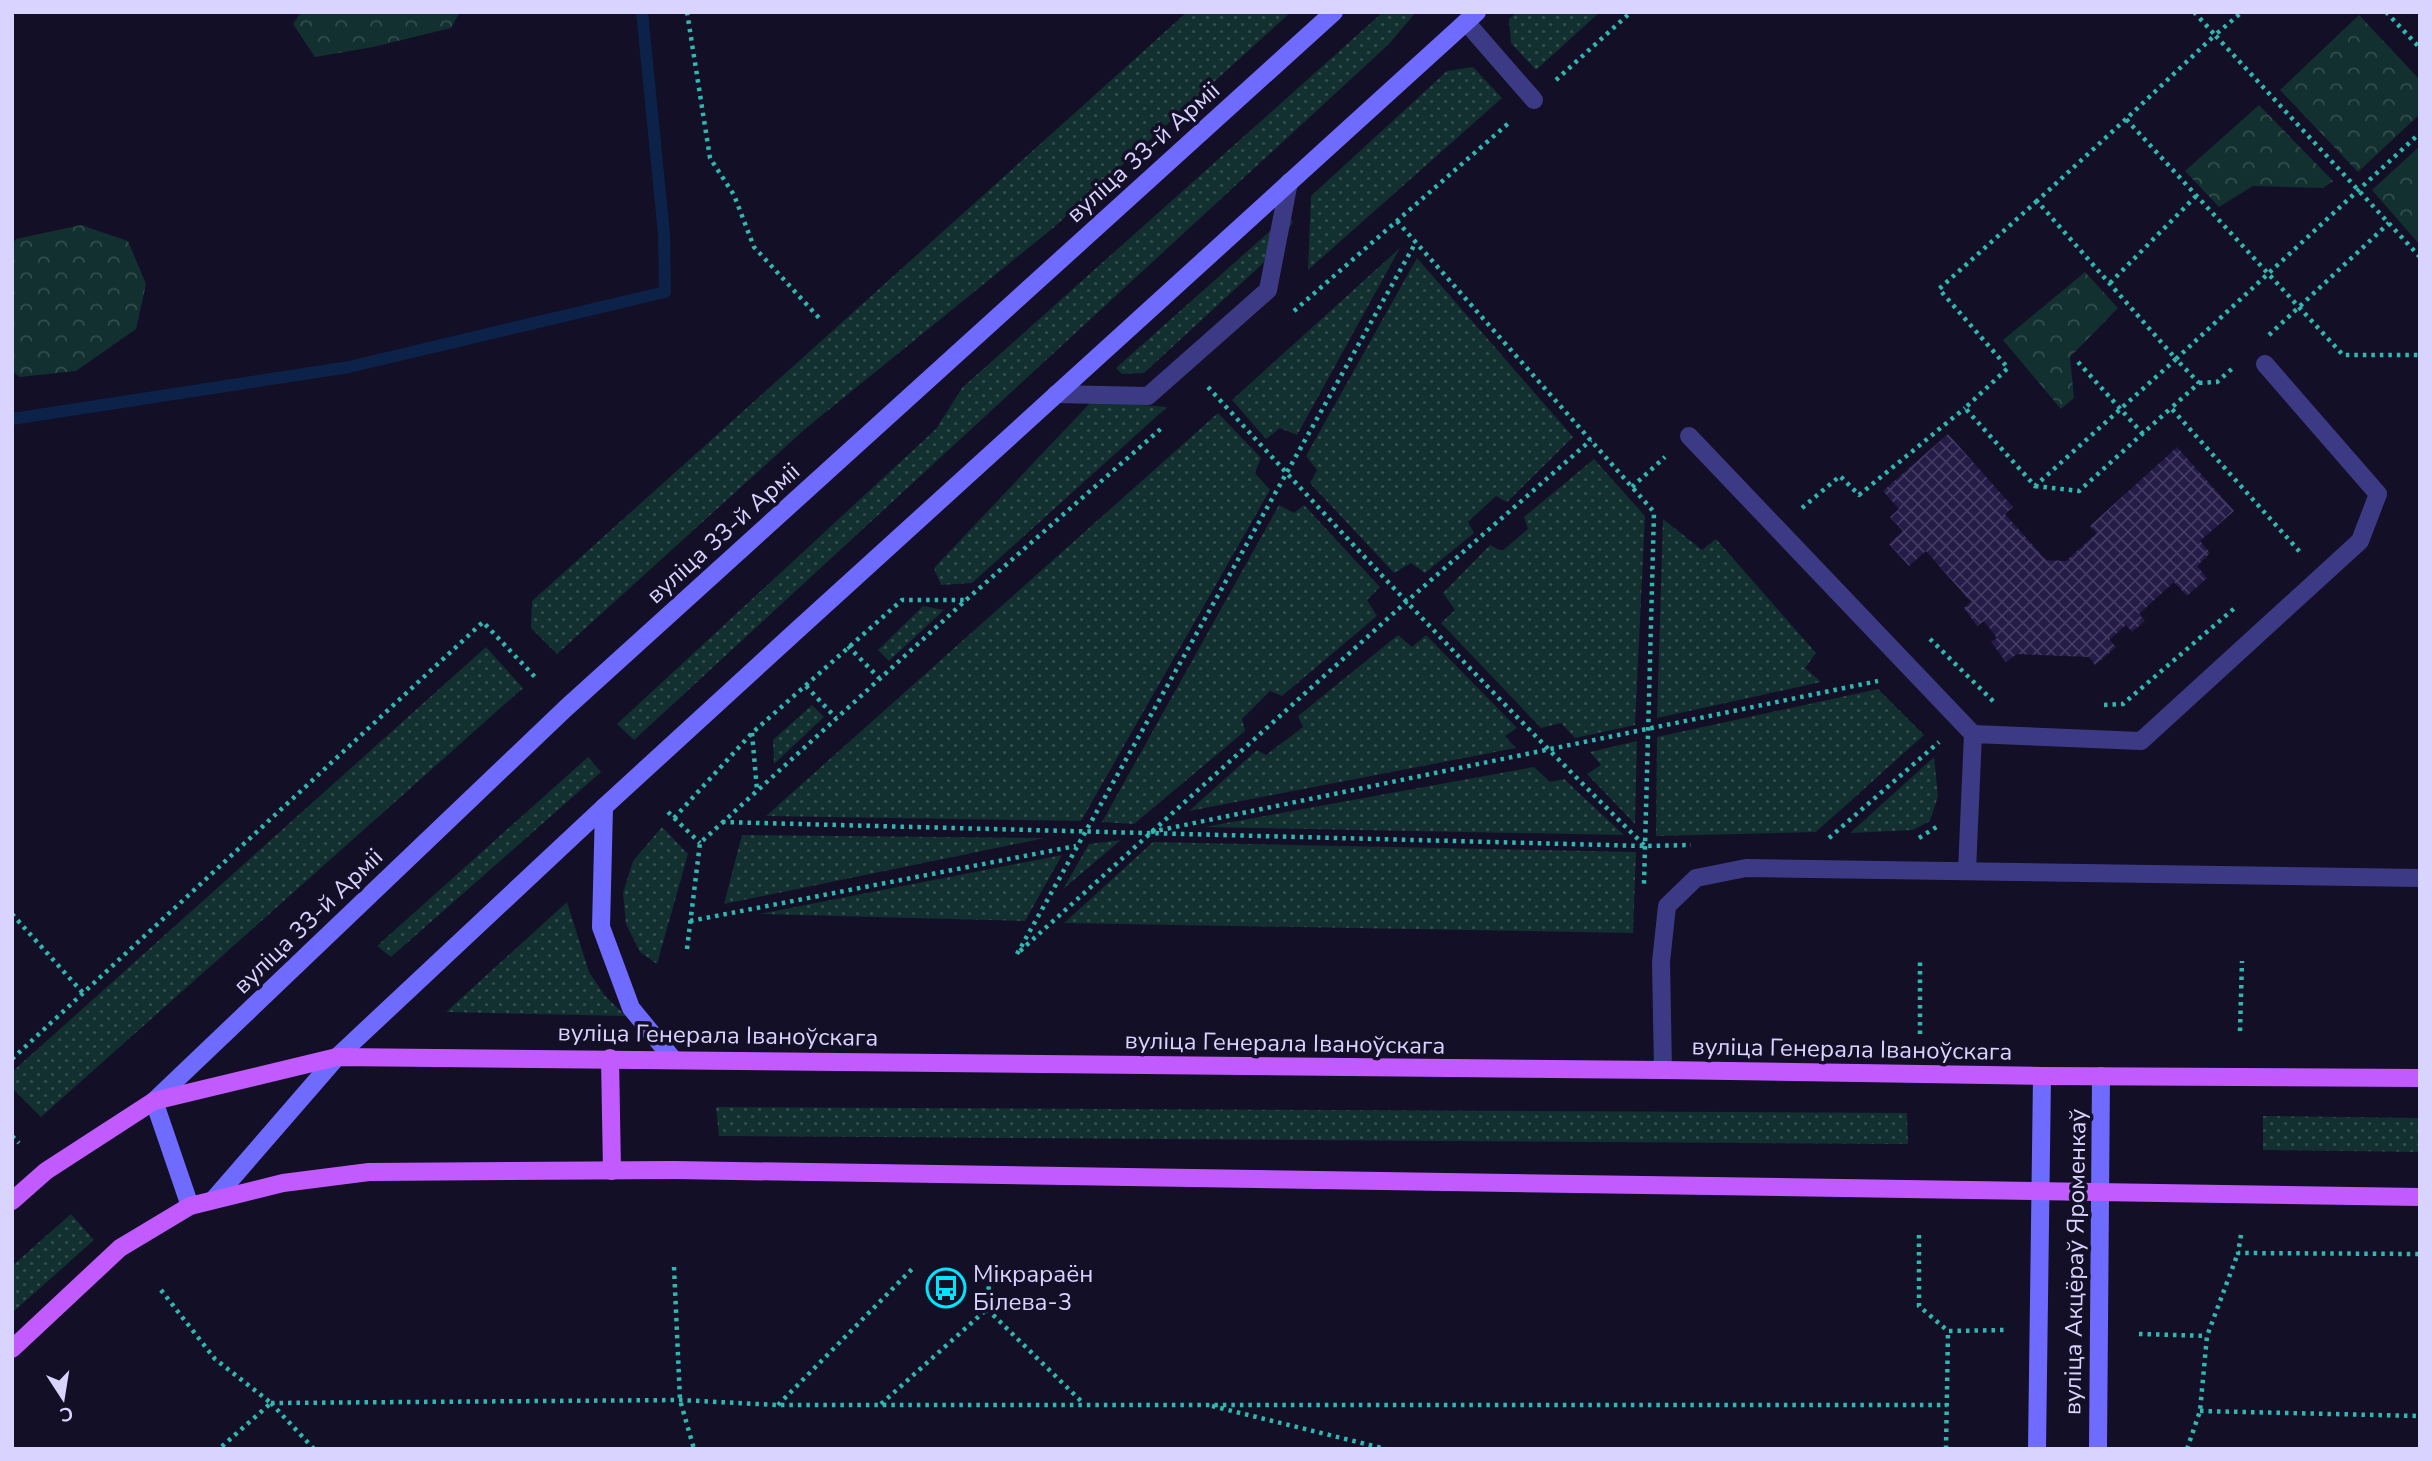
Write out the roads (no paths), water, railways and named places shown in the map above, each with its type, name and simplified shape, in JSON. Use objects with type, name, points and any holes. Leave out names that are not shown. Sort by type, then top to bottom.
[{"type":"main road","name":"вуліца Генерала Іваноўскага","points":[[154,1101],[337,1056],[2420,1078]]},
{"type":"main road","points":[[611,1058],[612,1171]]},
{"type":"main road","name":"вуліца 33-й Арміі","points":[[12,1201],[46,1171],[154,1101]]},
{"type":"main road","points":[[12,1349],[120,1248],[190,1206],[283,1183],[369,1172],[612,1171],[2420,1197]]},
{"type":"street","name":"вуліца 33-й Арміі","points":[[154,1101],[566,708],[1334,12]]},
{"type":"street","points":[[214,1199],[337,1056],[604,807],[1472,17]]},
{"type":"street","points":[[604,807],[601,927],[631,1008],[674,1059]]},
{"type":"street","name":"вуліца Акцёраў Яроменкаў","points":[[2037,1449],[2042,1076]]},
{"type":"street","name":"вуліца Акцёраў Яроменкаў","points":[[2098,1449],[2101,1076]]},
{"type":"street","points":[[154,1101],[190,1206]]},
{"type":"lane","points":[[1472,17],[1534,100]]},
{"type":"lane","points":[[1056,394],[1148,396],[1268,290],[1289,182]]},
{"type":"lane","points":[[1689,436],[1973,734],[2141,741],[2360,541],[2378,494],[2265,364]]},
{"type":"lane","points":[[1967,871],[1973,734]]},
{"type":"lane","points":[[1663,1070],[1661,962],[1667,906],[1696,878],[1746,868],[2420,878]]},
{"type":"waterway","points":[[12,419],[349,367],[665,292],[664,234],[642,12]]},
{"type":"place","name":"Мікрараён Білева-3","points":[[946,1288]]}]
